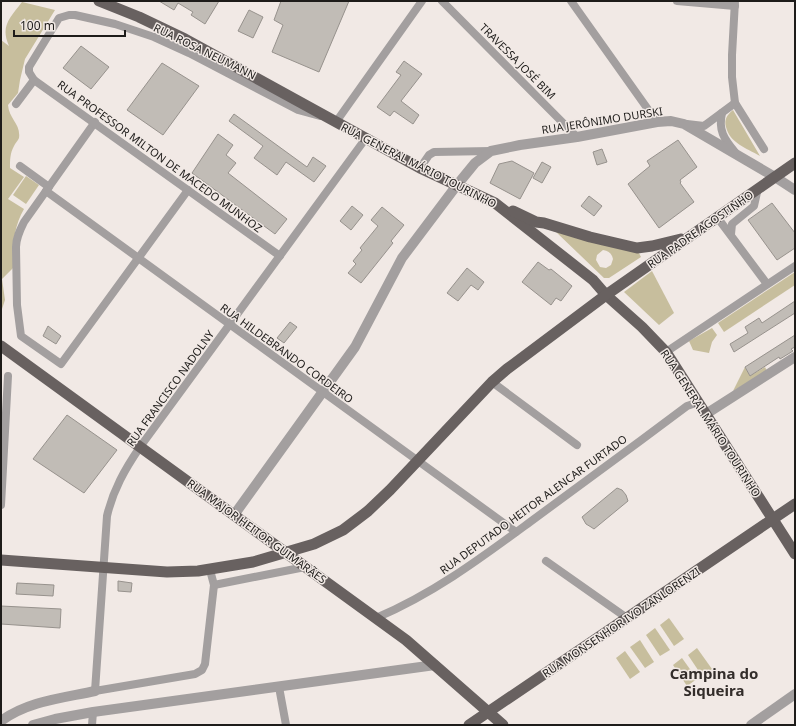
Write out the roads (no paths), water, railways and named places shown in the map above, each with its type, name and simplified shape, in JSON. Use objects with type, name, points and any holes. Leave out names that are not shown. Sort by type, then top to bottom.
[{"type":"main road","name":"RUA GENERAL MÁRIO TOURINHO","points":[[98,1],[139,17],[184,39],[420,168],[495,203],[593,280],[606,295],[642,327],[666,352],[795,554]]},
{"type":"main road","name":"RUA PADRE AGOSTINHO","points":[[1,560],[174,572],[210,570],[253,562],[287,553],[328,538],[357,520],[379,501],[492,382],[507,369],[606,295],[795,163]]},
{"type":"main road","points":[[495,203],[536,222],[637,248],[652,246],[689,236]]},
{"type":"main road","points":[[536,222],[543,233],[571,255],[591,275],[593,280]]},
{"type":"main road","name":"RUA MAJOR HEITOR GUIMARÃES","points":[[2,347],[406,640],[503,725]]},
{"type":"main road","name":"RUA MONSENHOR IVO ZANLORENZI","points":[[469,725],[795,504]]},
{"type":"street","points":[[332,120],[422,1]]},
{"type":"street","name":"TRAVESSA JOSÉ BIM","points":[[442,1],[578,137]]},
{"type":"street","points":[[571,1],[657,122]]},
{"type":"street","points":[[677,1],[735,4],[732,55],[732,77],[735,103],[764,149]]},
{"type":"street","name":"RUA ROSA NEUMANN","points":[[29,72],[30,62],[58,18],[75,15],[115,24],[154,37],[189,53],[298,110],[332,120]]},
{"type":"street","name":"RUA PROFESSOR MILTON DE MACEDO MUNHOZ","points":[[29,72],[34,80],[95,122],[280,256]]},
{"type":"street","points":[[16,104],[34,80]]},
{"type":"street","points":[[684,124],[704,126],[735,103]]},
{"type":"street","points":[[722,113],[720,121],[723,136],[738,156]]},
{"type":"street","points":[[95,122],[24,222],[16,240],[17,305],[21,336],[61,364],[188,190]]},
{"type":"street","name":"RUA JERÔNIMO DURSKI","points":[[234,515],[324,392],[358,342],[402,258],[475,163],[491,151],[657,122],[672,122],[684,124],[795,190]]},
{"type":"street","name":"RUA FRANCISCO NADOLNY","points":[[95,691],[107,516],[120,478],[140,447],[366,138]]},
{"type":"street","points":[[420,168],[429,155],[434,152],[491,151]]},
{"type":"street","name":"RUA HILDEBRANDO CORDEIRO","points":[[20,166],[138,258],[516,532]]},
{"type":"street","points":[[731,234],[732,224],[754,206],[758,188]]},
{"type":"street","points":[[717,217],[767,284]]},
{"type":"street","points":[[666,352],[795,266]]},
{"type":"street","points":[[706,414],[795,357]]},
{"type":"street","points":[[1,504],[8,376]]},
{"type":"street","points":[[492,382],[577,446]]},
{"type":"street","name":"RUA DEPUTADO HEITOR ALENCAR FURTADO","points":[[379,620],[430,591],[476,561],[687,406],[699,402]]},
{"type":"street","points":[[546,561],[627,618]]},
{"type":"street","points":[[214,585],[305,567]]},
{"type":"street","points":[[1,721],[14,712],[33,705],[95,691],[180,677],[199,672],[204,668],[214,585],[210,570]]},
{"type":"street","points":[[33,725],[55,719],[93,712],[435,665]]},
{"type":"street","points":[[279,687],[286,725]]},
{"type":"street","points":[[751,725],[795,694]]},
{"type":"street","points":[[92,725],[93,712]]},
{"type":"district","name":"Campina do Siqueira","points":[[714,682]]}]
